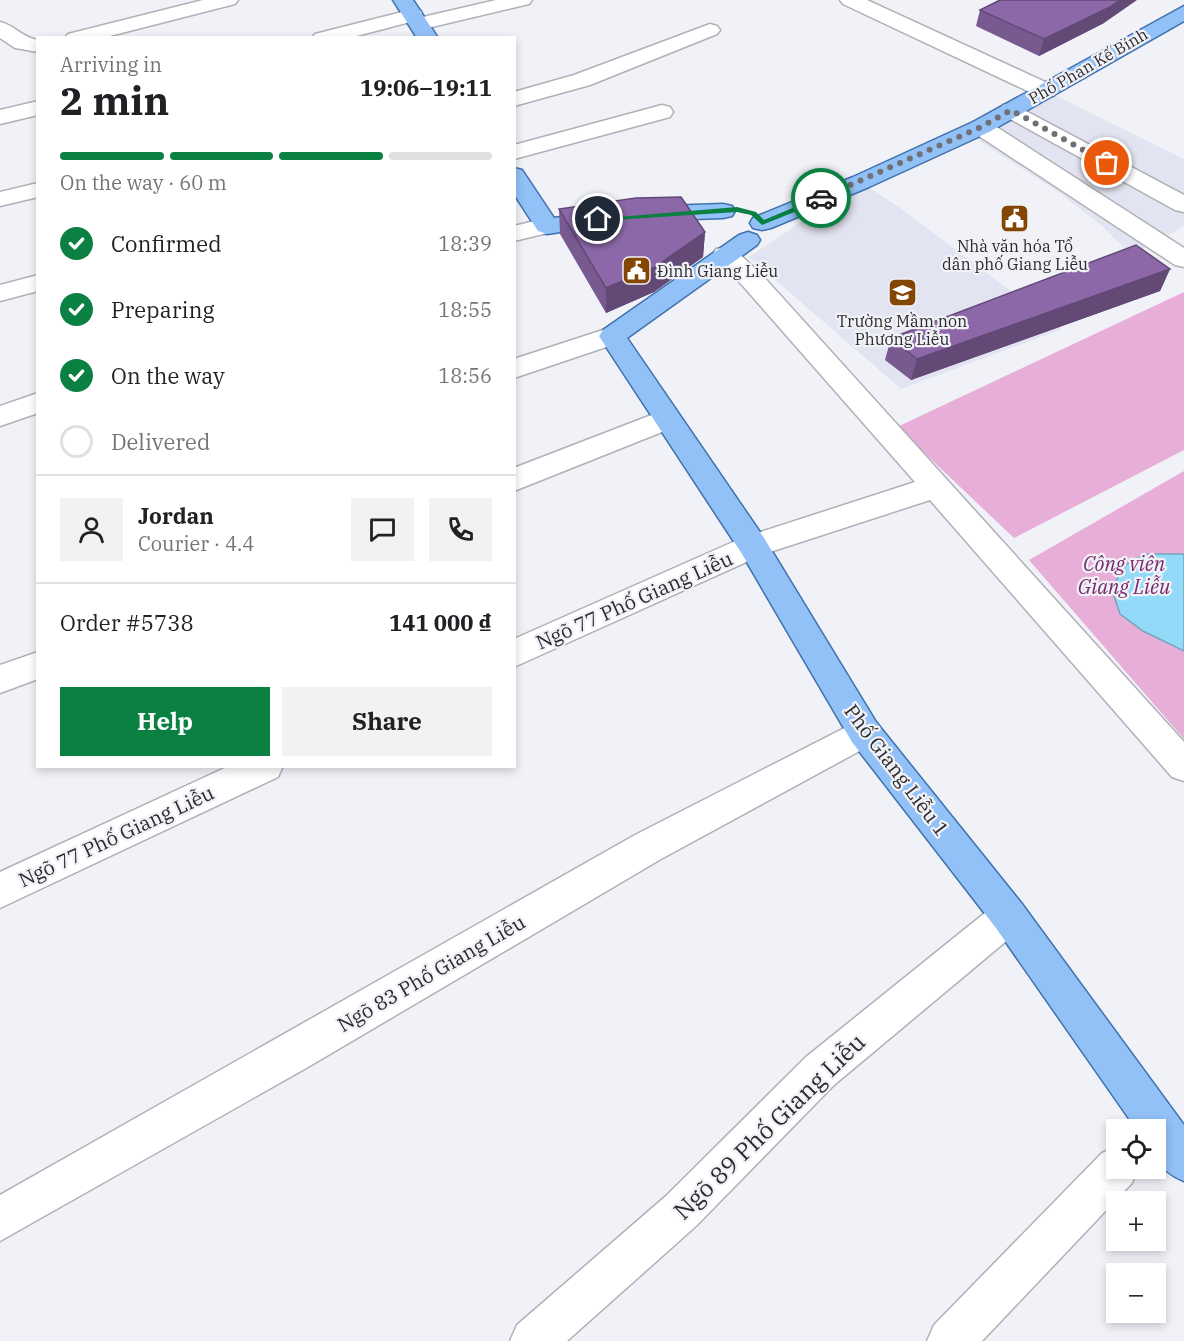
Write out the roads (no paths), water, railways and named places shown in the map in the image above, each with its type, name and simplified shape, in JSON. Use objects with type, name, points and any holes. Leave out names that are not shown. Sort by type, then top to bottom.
[{"type":"main road","name":"Phố Phan Kế Bính","points":[[612,336],[745,239],[981,127],[1184,12]]},
{"type":"main road","points":[[516,178],[547,226],[635,214],[746,211],[753,213],[745,239]]},
{"type":"main road","name":"Phố Giang Liễu 1","points":[[612,336],[753,546],[864,732],[1009,916],[1151,1119]]},
{"type":"main road","name":"Phố Giang Liễu 1","points":[[1166,1139],[1184,1160]]},
{"type":"street","points":[[83,36],[228,0]]},
{"type":"street","points":[[332,36],[522,0]]},
{"type":"street","points":[[850,0],[1039,95],[1184,180]]},
{"type":"street","points":[[877,12],[900,0]]},
{"type":"street","points":[[0,28],[22,44],[36,46]]},
{"type":"street","points":[[516,98],[582,80],[710,30]]},
{"type":"street","points":[[0,117],[36,108]]},
{"type":"street","points":[[1011,110],[1184,206]]},
{"type":"street","points":[[516,151],[662,112]]},
{"type":"street","points":[[981,127],[1184,259]]},
{"type":"street","points":[[0,199],[36,190]]},
{"type":"street","points":[[1148,234],[1184,213]]},
{"type":"street","points":[[516,234],[547,226]]},
{"type":"street","points":[[745,239],[752,280],[1184,765]]},
{"type":"street","points":[[0,293],[36,284]]},
{"type":"street","points":[[516,368],[612,336]]},
{"type":"street","points":[[0,416],[36,404]]},
{"type":"street","points":[[516,479],[668,419]]},
{"type":"street","name":"Ngõ 77 Phố Giang Liễu","points":[[516,653],[753,546],[935,487]]},
{"type":"street","points":[[0,679],[36,666]]},
{"type":"street","name":"Ngõ 83 Phố Giang Liễu","points":[[0,1219],[304,1047],[648,847],[864,732]]},
{"type":"street","name":"Ngõ 77 Phố Giang Liễu","points":[[0,891],[90,846],[262,768]]},
{"type":"street","name":"Ngõ 89 Phố Giang Liễu","points":[[533,1341],[681,1211],[820,1071],[1009,916]]},
{"type":"street","points":[[950,1341],[1106,1179]]},
{"type":"water","points":[[1148,554],[1184,554],[1184,651],[1143,631],[1120,614],[1112,590],[1115,582],[1125,566]]},
{"type":"place","name":"Nhà văn hóa Tổ dân phố Giang Liễu","points":[[1015,218]]},
{"type":"place","name":"Đình Giang Liễu","points":[[636,271]]},
{"type":"place","name":"Trường Mầm non Phương Liễu","points":[[902,293]]},
{"type":"park label","name":"Công viên Giang Liễu","points":[[1124,574]]}]
